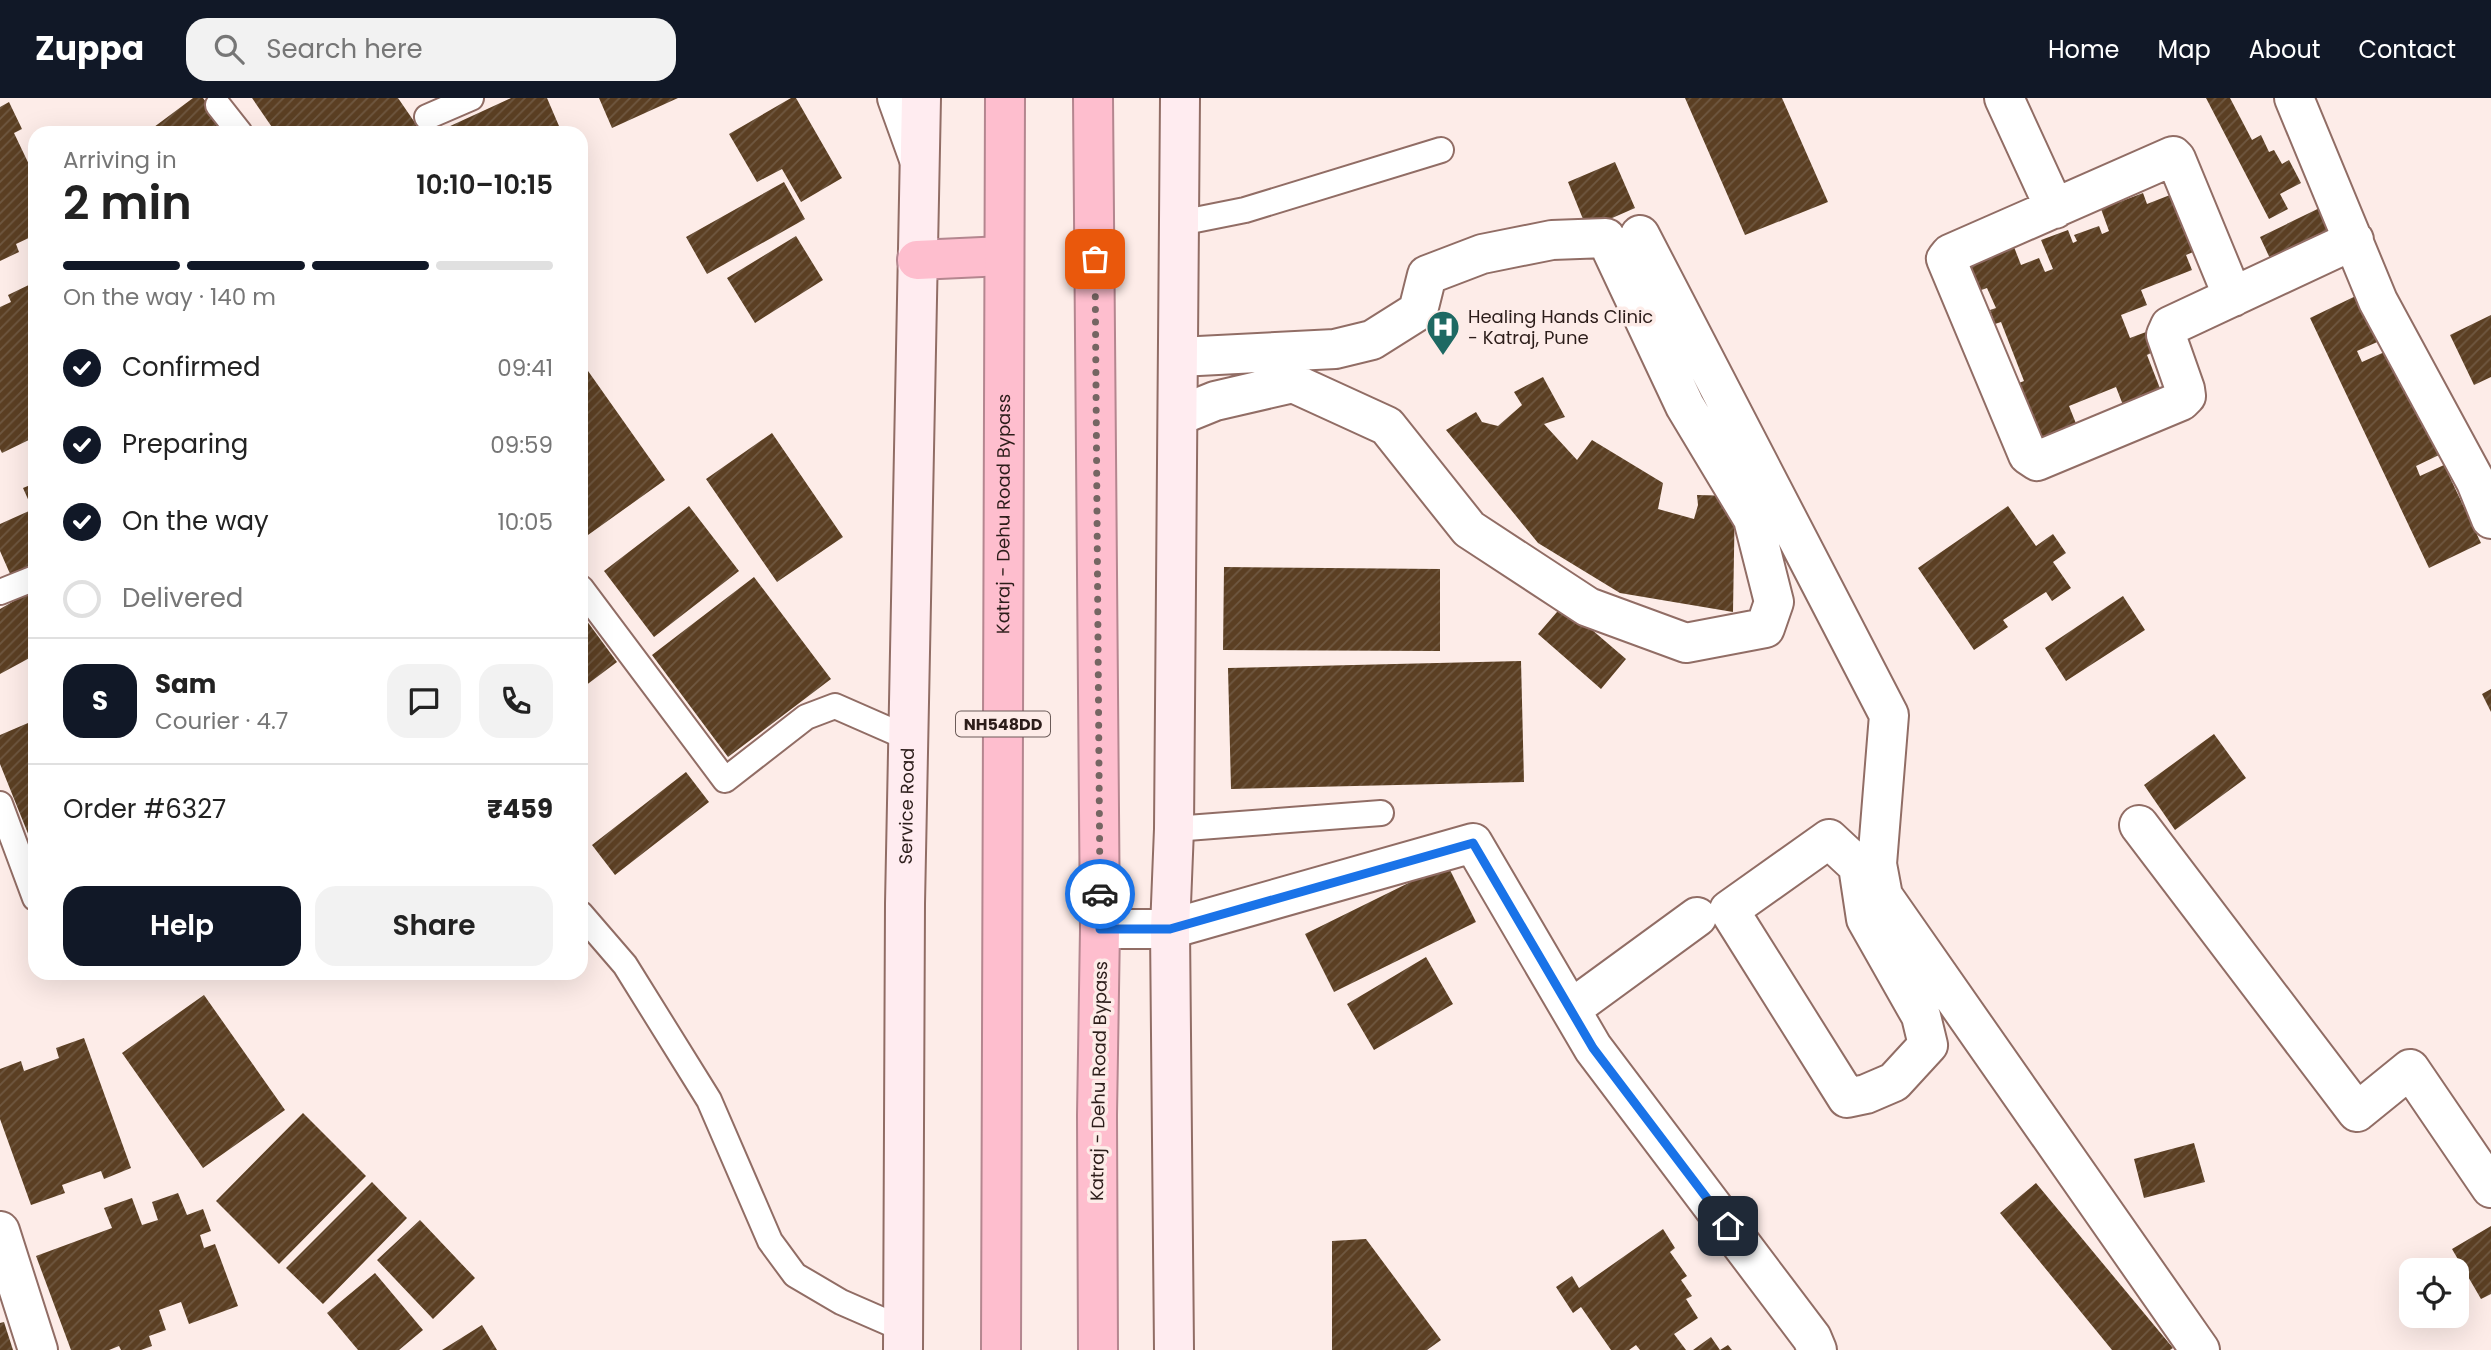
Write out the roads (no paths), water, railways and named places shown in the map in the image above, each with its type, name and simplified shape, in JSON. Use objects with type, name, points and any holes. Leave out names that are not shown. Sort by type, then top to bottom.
[{"type":"highway","name":"Katraj - Dehu Road Bypass","points":[[1001,1350],[1005,98]]},
{"type":"highway","name":"Katraj - Dehu Road Bypass","points":[[1093,98],[1100,929],[1097,1115],[1098,1350]]},
{"type":"highway","points":[[917,260],[1004,256]]},
{"type":"street","points":[[897,98],[920,161]]},
{"type":"street","name":"Service Road","points":[[903,1340],[908,738],[921,98]]},
{"type":"street","points":[[1174,1350],[1170,929],[1174,829],[1180,98]]},
{"type":"street","points":[[2004,98],[2055,209]]},
{"type":"street","points":[[2294,98],[2378,301],[2476,482],[2491,519]]},
{"type":"street","points":[[2233,297],[2173,156],[1950,254],[1946,259],[2028,455],[2037,461],[2181,401],[2186,396],[2166,335],[2167,328],[2233,297],[2354,240]]},
{"type":"street","points":[[1640,235],[1889,715],[1868,865],[1866,919],[1922,1016],[1928,1045],[1894,1082],[1866,1094],[1847,1098],[1729,910],[1829,839],[1868,865],[1883,895],[2200,1350]]},
{"type":"street","points":[[1178,416],[1215,401],[1293,383],[1387,426],[1469,529],[1588,607],[1686,643],[1765,628],[1774,602],[1753,519],[1685,406],[1606,238],[1552,240],[1482,254],[1426,275],[1418,311],[1372,340],[1335,349],[1179,357]]},
{"type":"street","points":[[2139,825],[2357,1112],[2410,1069],[2491,1188]]},
{"type":"street","points":[[1100,929],[1170,929],[1473,843],[1593,1048],[1812,1338],[1817,1350]]},
{"type":"street","points":[[1571,1009],[1697,917]]},
{"type":"street","points":[[0,1231],[38,1350]]},
{"type":"lane","points":[[427,117],[471,98]]},
{"type":"lane","points":[[218,104],[235,126]]},
{"type":"lane","points":[[1180,223],[1245,210],[1441,150]]},
{"type":"lane","points":[[0,593],[28,581]]},
{"type":"lane","points":[[588,597],[725,780],[806,717],[835,706],[908,738]]},
{"type":"lane","points":[[0,804],[28,879]]},
{"type":"lane","points":[[1174,829],[1381,813]]},
{"type":"lane","points":[[588,922],[625,965],[709,1100],[770,1241],[794,1275],[903,1340]]},
{"type":"place","name":"Healing Hands Clinic - Katraj, Pune","points":[[1443,357]]}]
